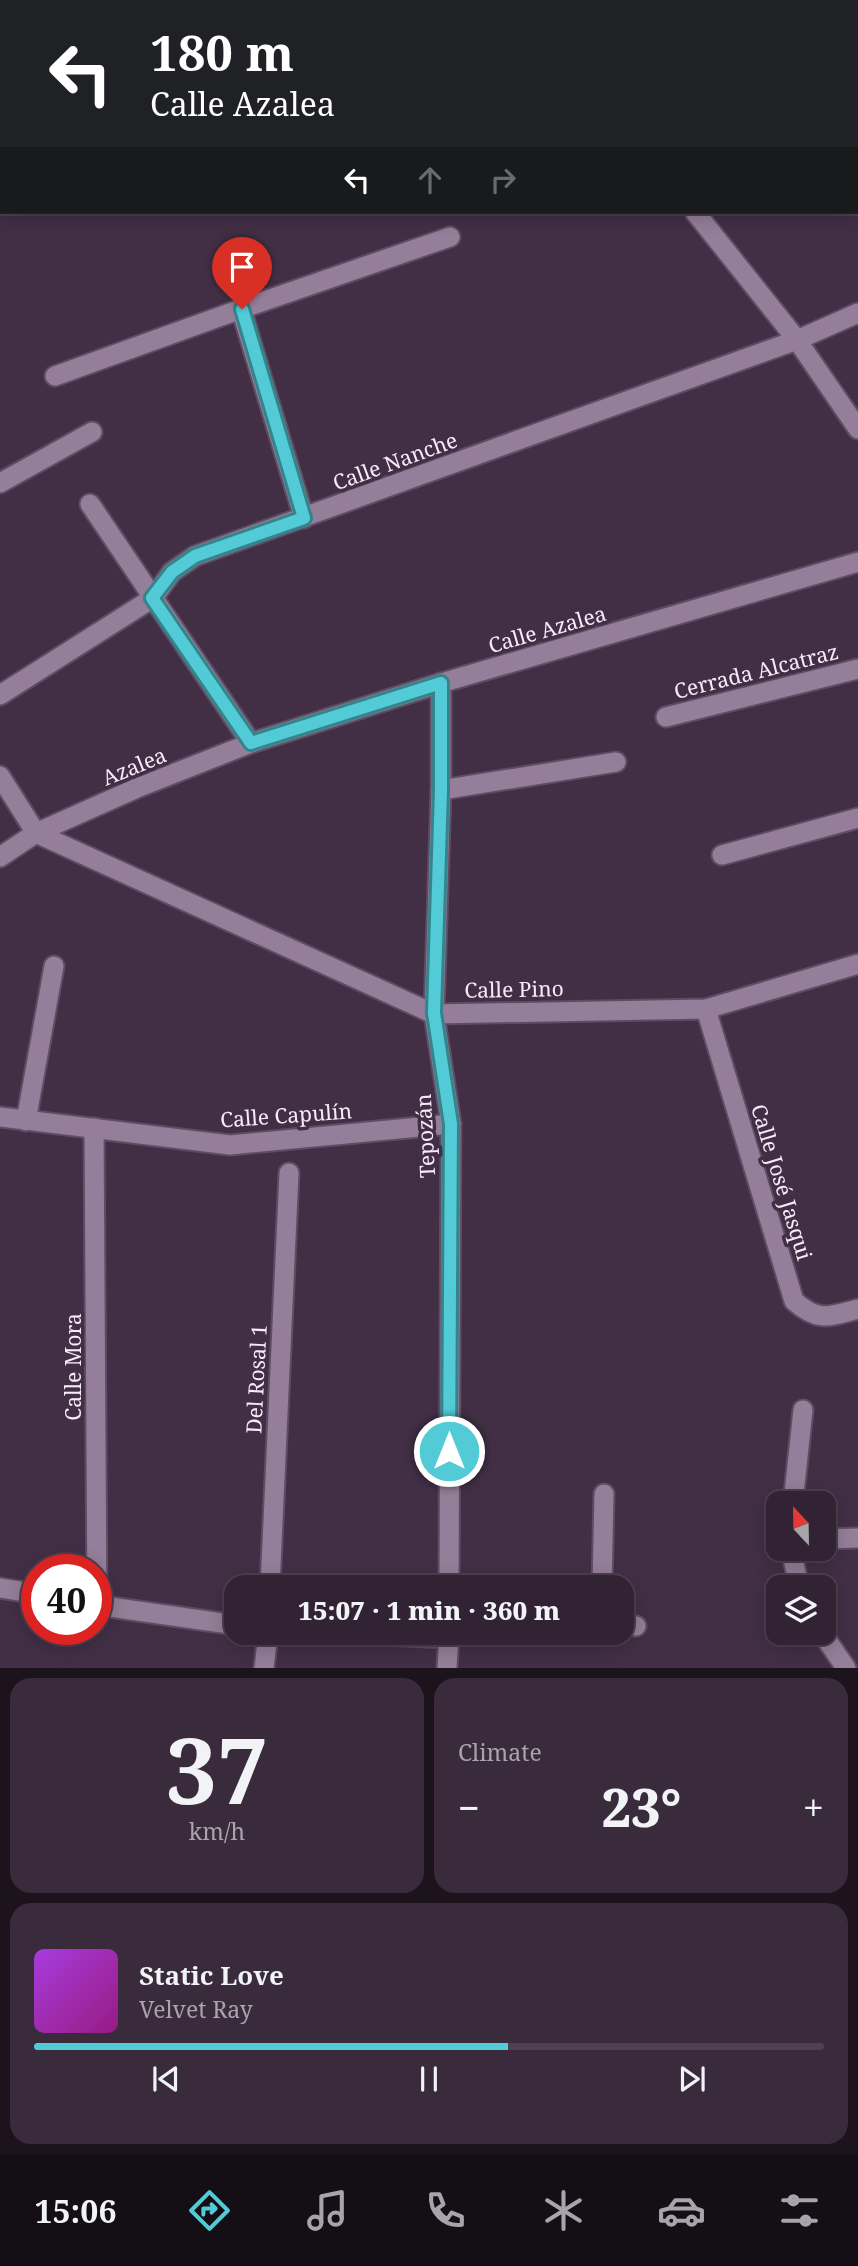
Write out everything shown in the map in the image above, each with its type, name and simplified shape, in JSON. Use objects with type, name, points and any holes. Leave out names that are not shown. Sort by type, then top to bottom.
[{"type":"street","points":[[697,214],[797,340],[858,429]]},
{"type":"street","points":[[55,376],[450,237]]},
{"type":"street","points":[[242,309],[304,518]]},
{"type":"street","name":"Calle Nanche","points":[[0,695],[152,598],[172,572],[195,556],[797,340],[858,313]]},
{"type":"street","points":[[0,483],[92,432]]},
{"type":"street","points":[[90,504],[251,743]]},
{"type":"street","name":"Calle Azalea","points":[[251,743],[441,683],[858,562]]},
{"type":"street","name":"Cerrada Alcatraz","points":[[666,717],[858,669]]},
{"type":"street","name":"Tepozán","points":[[441,683],[441,790],[434,1013],[451,1124],[449,1575]]},
{"type":"street","name":"Azalea","points":[[0,857],[36,833],[137,788],[251,743]]},
{"type":"street","points":[[441,790],[616,762]]},
{"type":"street","points":[[0,776],[36,833]]},
{"type":"street","points":[[722,855],[858,818]]},
{"type":"street","name":"Calle Pino","points":[[36,833],[434,1013],[706,1009],[858,964]]},
{"type":"street","points":[[26,1121],[54,966]]},
{"type":"street","name":"Calle José Jasqui","points":[[706,1009],[794,1301],[810,1315],[832,1316],[858,1309]]},
{"type":"street","name":"Calle Capulín","points":[[0,1117],[230,1145],[451,1124]]},
{"type":"street","name":"Calle Mora","points":[[94,1129],[97,1554]]},
{"type":"street","name":"Del Rosal 1","points":[[271,1575],[289,1173]]},
{"type":"street","points":[[794,1491],[803,1410]]},
{"type":"street","points":[[602,1575],[604,1494]]},
{"type":"street","points":[[836,1539],[858,1538]]},
{"type":"street","points":[[0,1588],[21,1591]]},
{"type":"street","points":[[112,1608],[224,1623]]},
{"type":"street","points":[[264,1668],[267,1645]]},
{"type":"street","points":[[447,1668],[452,1645]]},
{"type":"street","points":[[830,1645],[846,1668]]},
{"type":"route","points":[[242,309],[304,518],[195,556],[172,572],[152,598],[251,743],[441,683],[441,790],[434,1013],[451,1124],[449,1451]]}]
